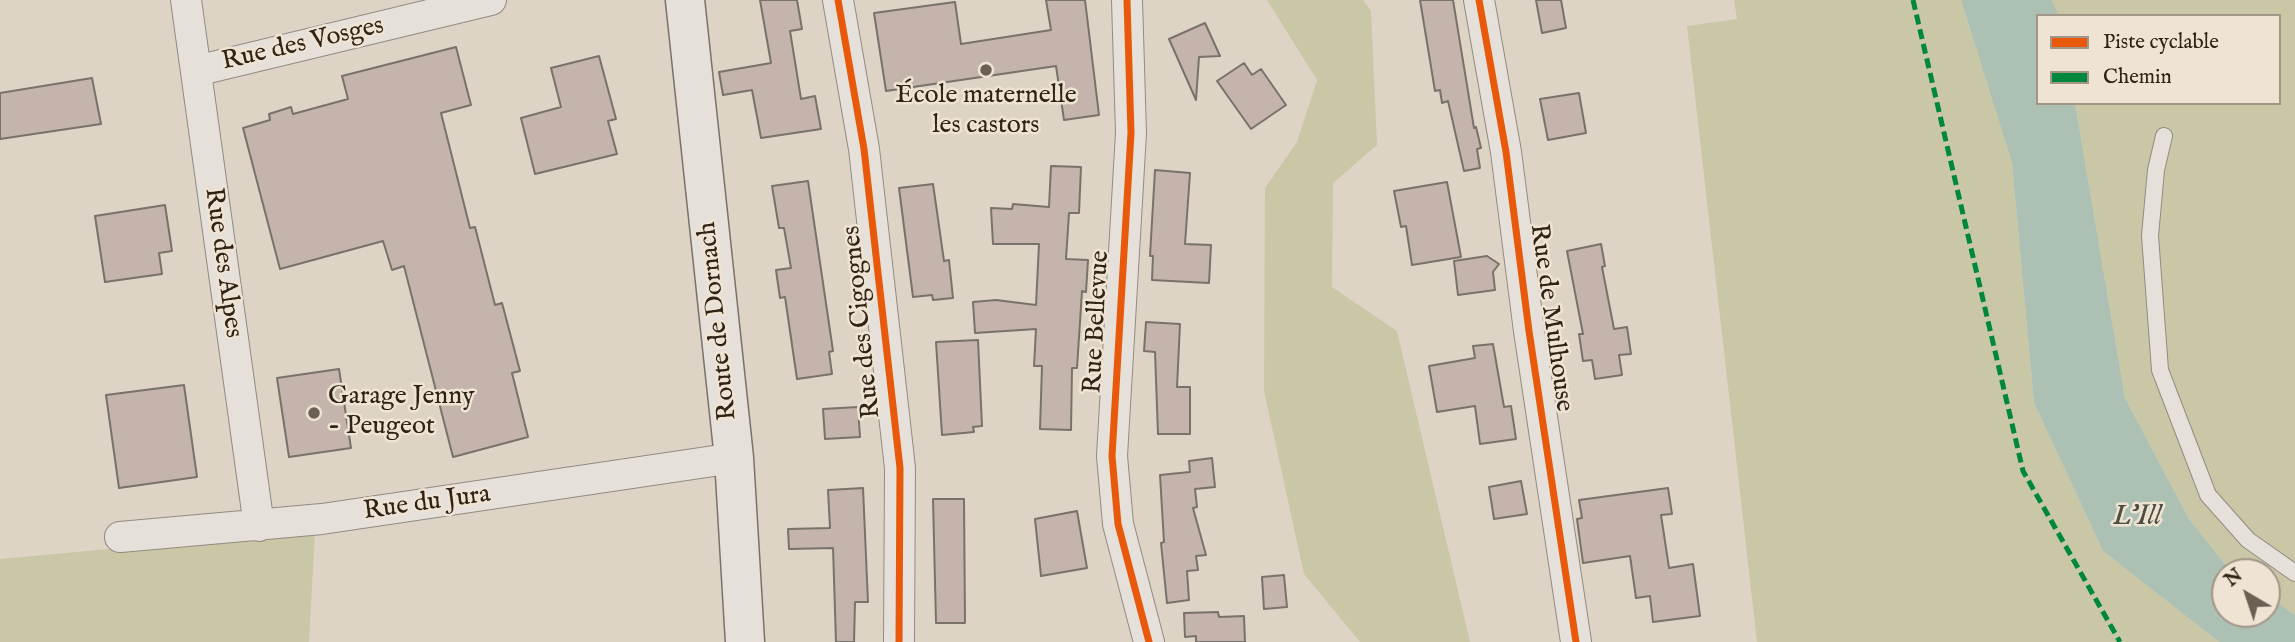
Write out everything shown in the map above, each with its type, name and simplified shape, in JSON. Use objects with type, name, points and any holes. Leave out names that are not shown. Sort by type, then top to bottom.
[{"type":"main road","name":"Route de Dornach","points":[[685,0],[734,458],[745,642]]},
{"type":"street","name":"Rue des Alpes","points":[[186,0],[259,526]]},
{"type":"street","name":"Rue des Vosges","points":[[196,71],[491,0]]},
{"type":"street","name":"Rue des Cigognes","points":[[838,0],[864,149],[900,468],[899,642]]},
{"type":"street","name":"Rue Bellevue","points":[[1128,0],[1131,133],[1112,456],[1118,524],[1149,642]]},
{"type":"street","name":"Rue de Mulhouse","points":[[1479,0],[1506,152],[1529,331],[1576,642]]},
{"type":"street","name":"Rue du Jura","points":[[120,537],[259,526],[734,458]]},
{"type":"lane","points":[[2164,136],[2156,170],[2150,236],[2160,370],[2207,495],[2248,540],[2295,573]]},
{"type":"shaded area","points":[[1267,0],[1363,0],[1371,11],[1377,145],[1333,183],[1332,287],[1397,331],[1470,642],[1360,642],[1304,574],[1264,391],[1265,188],[1297,142],[1317,80]]},
{"type":"shaded area","points":[[1734,0],[1961,0],[2012,163],[2034,403],[2103,551],[2219,642],[1757,642],[1687,26],[1737,19]]},
{"type":"shaded area","points":[[2052,0],[2295,0],[2295,615],[2281,605],[2281,558],[2220,558],[2189,519],[2125,398],[2075,105],[2281,105],[2281,14],[2058,14]]},
{"type":"shaded area","points":[[315,530],[309,642],[0,642],[0,559]]},
{"type":"water","name":"L'Ill","points":[[1961,0],[2052,0],[2058,14],[2036,14],[2036,105],[2075,105],[2125,398],[2189,519],[2220,558],[2211,558],[2211,628],[2281,628],[2281,605],[2295,615],[2295,642],[2219,642],[2103,551],[2034,403],[2012,163]]},
{"type":"building","points":[[760,0],[797,0],[802,29],[790,31],[801,99],[815,96],[821,129],[761,138],[752,90],[723,95],[719,72],[771,63]]},
{"type":"building","points":[[1046,0],[1085,0],[1099,115],[1064,120],[1056,66],[886,91],[874,13],[955,2],[961,44],[1051,30]]},
{"type":"building","points":[[1420,0],[1453,0],[1474,128],[1476,127],[1481,148],[1477,149],[1480,168],[1464,171],[1448,101],[1442,103],[1440,90],[1435,91]]},
{"type":"building","points":[[1536,0],[1561,0],[1566,28],[1542,33]]},
{"type":"building","points":[[1205,23],[1220,56],[1199,57],[1196,100],[1169,39]]},
{"type":"building","points":[[456,47],[471,105],[441,113],[470,228],[475,227],[495,305],[502,303],[520,371],[512,373],[528,437],[453,457],[404,266],[392,270],[383,241],[280,269],[243,128],[270,120],[269,114],[291,107],[293,114],[348,99],[342,76]]},
{"type":"building","points":[[599,56],[616,119],[608,121],[617,154],[535,174],[521,118],[561,107],[551,68]]},
{"type":"building","points":[[1244,63],[1252,75],[1261,69],[1286,105],[1251,129],[1217,81]]},
{"type":"building","points":[[92,78],[101,124],[0,139],[0,93]]},
{"type":"building","points":[[1579,93],[1586,133],[1548,140],[1540,99]]},
{"type":"building","points":[[1051,166],[1081,167],[1079,213],[1069,213],[1066,259],[1088,260],[1086,292],[1082,291],[1077,368],[1072,368],[1071,430],[1040,429],[1042,366],[1034,366],[1036,329],[975,333],[973,302],[996,300],[1036,305],[1039,244],[993,244],[991,208],[1012,209],[1013,204],[1049,207]]},
{"type":"building","points":[[1155,170],[1190,173],[1185,244],[1211,245],[1209,283],[1152,280],[1153,256],[1150,256]]},
{"type":"building","points":[[808,181],[833,351],[829,352],[832,374],[797,379],[785,297],[780,298],[776,270],[791,268],[784,228],[779,228],[772,186]]},
{"type":"building","points":[[1447,182],[1461,257],[1412,265],[1406,226],[1401,227],[1394,191]]},
{"type":"building","points":[[933,184],[944,261],[949,260],[953,298],[933,300],[932,295],[913,297],[899,188]]},
{"type":"building","points":[[165,205],[172,251],[159,253],[162,274],[105,282],[95,216]]},
{"type":"building","points":[[1601,244],[1605,266],[1602,267],[1614,329],[1627,327],[1631,354],[1619,355],[1622,375],[1595,379],[1592,360],[1583,361],[1579,334],[1583,334],[1567,251]]},
{"type":"building","points":[[1487,256],[1499,264],[1493,272],[1495,290],[1458,295],[1454,261]]},
{"type":"building","points":[[1146,322],[1180,324],[1177,387],[1190,387],[1190,434],[1158,434],[1155,352],[1144,351]]},
{"type":"building","points":[[978,340],[982,426],[973,427],[974,432],[942,435],[936,342]]},
{"type":"building","points":[[1493,344],[1504,407],[1511,406],[1516,439],[1480,444],[1475,406],[1437,412],[1429,366],[1475,358],[1473,346]]},
{"type":"building","name":"Garage Jenny - Peugeot","points":[[339,369],[351,448],[289,457],[277,378]]},
{"type":"building","points":[[184,385],[197,477],[119,488],[106,395]]},
{"type":"building","points":[[858,407],[860,437],[825,439],[823,409]]},
{"type":"building","points":[[1212,458],[1215,487],[1195,489],[1197,507],[1193,508],[1206,555],[1196,556],[1198,570],[1187,571],[1189,600],[1167,603],[1161,543],[1164,542],[1160,475],[1190,472],[1189,461]]},
{"type":"building","points":[[1521,481],[1527,514],[1494,519],[1489,487]]},
{"type":"building","points":[[863,488],[868,602],[855,602],[854,642],[836,642],[833,548],[789,549],[788,529],[830,528],[828,490]]},
{"type":"building","points":[[1668,488],[1672,514],[1661,515],[1669,568],[1693,564],[1700,616],[1653,622],[1650,596],[1636,598],[1630,556],[1583,563],[1577,519],[1582,518],[1579,500]]},
{"type":"building","points":[[933,499],[964,499],[965,623],[936,623]]},
{"type":"building","points":[[1077,511],[1087,568],[1041,576],[1035,519]]},
{"type":"building","points":[[1284,575],[1287,607],[1264,609],[1262,577]]},
{"type":"building","points":[[1218,612],[1219,617],[1244,616],[1245,642],[1196,642],[1196,636],[1185,637],[1184,613]]},
{"type":"marked path","points":[[1913,0],[2023,471],[2120,642]]},
{"type":"cycle path","points":[[838,0],[864,149],[900,468],[899,642]]},
{"type":"cycle path","points":[[1127,0],[1131,133],[1112,456],[1118,524],[1149,642]]},
{"type":"cycle path","points":[[1479,0],[1506,152],[1529,331],[1576,642]]},
{"type":"place","name":"École maternelle les castors","points":[[986,70]]},
{"type":"place","name":"Garage Jenny - Peugeot","points":[[314,413]]}]
